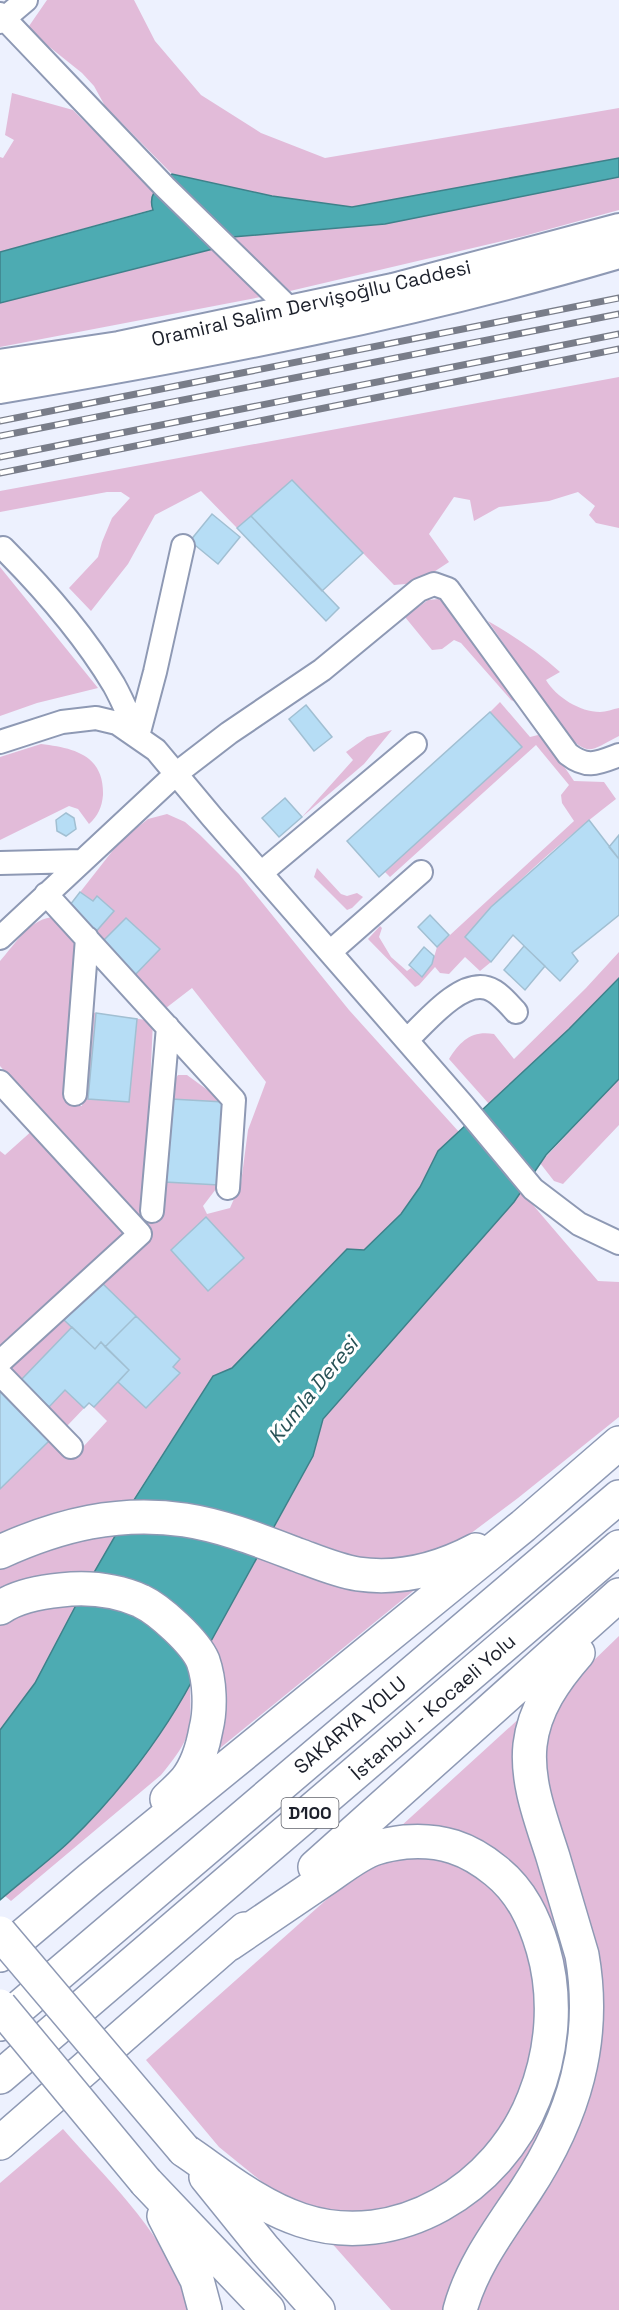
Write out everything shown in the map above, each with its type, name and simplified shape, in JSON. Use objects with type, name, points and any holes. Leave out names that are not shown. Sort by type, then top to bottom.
[{"type":"highway","points":[[0,1955],[523,1526],[619,1443]]},
{"type":"highway","name":"SAKARYA YOLU","points":[[0,2024],[619,1497]]},
{"type":"highway","points":[[0,1552],[53,1530],[89,1521],[123,1517],[184,1520],[213,1526],[358,1574],[389,1575],[423,1572],[458,1560],[523,1526]]},
{"type":"highway","name":"İstanbul - Kocaeli Yolu","points":[[0,2077],[619,1547]]},
{"type":"highway","points":[[0,1608],[7,1603],[40,1592],[85,1588],[112,1592],[142,1601],[165,1616],[202,1660],[209,1690],[209,1718],[202,1747],[187,1778],[90,1879]]},
{"type":"highway","points":[[0,2143],[229,1944],[619,1595]]},
{"type":"highway","points":[[459,2310],[477,2267],[492,2240],[543,2163],[571,2103],[580,2074],[586,2023],[582,1954],[536,1799],[530,1768],[530,1746],[538,1715],[549,1689],[619,1605]]},
{"type":"highway","points":[[184,2150],[273,2208],[302,2221],[336,2228],[368,2228],[411,2220],[438,2207],[463,2190],[486,2170],[503,2149],[519,2127],[534,2098],[549,2046],[552,2019],[549,1972],[535,1924],[517,1892],[502,1876],[472,1852],[429,1842],[404,1842],[375,1848],[348,1863],[229,1944]]},
{"type":"highway","points":[[0,1933],[184,2150],[265,2250],[318,2310]]},
{"type":"highway","points":[[0,2006],[146,2182],[268,2310]]},
{"type":"highway","points":[[146,2182],[197,2280],[205,2310]]},
{"type":"main road","name":"Oramiral Salim Dervişoğllu Caddesi","points":[[0,364],[119,346],[285,303],[404,285],[619,228]]},
{"type":"main road","name":"Oramiral Salim Dervişoğllu Caddesi","points":[[0,389],[283,338],[398,313],[619,254]]},
{"type":"street","points":[[26,0],[1,19],[165,187],[285,303]]},
{"type":"street","points":[[138,736],[183,546]]},
{"type":"street","points":[[3,548],[33,578],[98,660],[115,687],[138,736]]},
{"type":"street","points":[[0,938],[177,773],[237,727],[322,670],[419,590],[434,584],[448,590],[568,754],[579,762],[598,764],[619,755]]},
{"type":"street","points":[[0,742],[62,722],[96,718],[117,723],[156,750],[533,1189],[579,1224],[619,1243]]},
{"type":"street","points":[[261,873],[415,744]]},
{"type":"street","points":[[0,863],[81,861]]},
{"type":"street","points":[[330,952],[421,872]]},
{"type":"street","points":[[46,894],[234,1100],[228,1188]]},
{"type":"street","points":[[75,1094],[87,938]]},
{"type":"street","points":[[407,1040],[464,989],[487,987],[503,998],[516,1012]]},
{"type":"street","points":[[152,1211],[168,1027]]},
{"type":"street","points":[[0,1082],[140,1234],[0,1362]]},
{"type":"street","points":[[0,1374],[71,1447]]},
{"type":"shaded area","points":[[47,0],[134,0],[155,41],[201,95],[261,133],[325,158],[619,108],[619,158],[352,207],[272,196],[172,174],[105,106],[94,86],[82,73],[27,29]]},
{"type":"shaded area","points":[[12,93],[73,110],[168,205],[0,252],[0,157],[3,158],[14,140],[5,135]]},
{"type":"shaded area","points":[[619,177],[619,210],[524,236],[290,291],[232,237],[385,224]]},
{"type":"shaded area","points":[[213,249],[266,296],[0,347],[0,303]]},
{"type":"shaded area","points":[[619,377],[619,528],[596,523],[589,515],[595,506],[578,492],[549,501],[499,507],[474,521],[470,500],[454,497],[429,534],[449,562],[417,583],[394,585],[292,480],[237,528],[201,491],[155,515],[128,564],[91,611],[69,588],[98,557],[112,518],[130,498],[121,492],[107,492],[0,512],[0,491]]},
{"type":"shaded area","points":[[0,567],[98,688],[37,703],[0,716]]},
{"type":"shaded area","points":[[439,599],[448,606],[519,704],[511,700],[461,643],[454,640],[442,649],[432,650],[405,617],[428,600]]},
{"type":"shaded area","points":[[488,621],[526,645],[560,672],[546,680],[562,698],[592,711],[602,712],[619,708],[619,736],[590,749],[579,746],[573,741],[565,733]]},
{"type":"shaded area","points":[[500,702],[530,737],[538,735],[546,740],[574,781],[604,782],[616,799],[538,864],[465,937],[491,962],[480,971],[465,957],[449,974],[440,973],[435,967],[415,987],[368,939],[380,926],[382,928],[379,937],[391,957],[407,971],[411,968],[422,977],[432,964],[437,947],[574,821],[562,803],[561,795],[569,785],[536,745],[390,877],[384,871],[522,747],[490,712]]},
{"type":"shaded area","points":[[392,730],[364,764],[302,817],[353,760],[346,752],[367,737]]},
{"type":"shaded area","points":[[41,744],[75,751],[93,762],[102,781],[103,795],[99,811],[89,824],[78,809],[69,806],[0,840],[0,757]]},
{"type":"shaded area","points":[[167,814],[185,822],[239,874],[349,1010],[459,1132],[438,1151],[420,1187],[401,1214],[364,1250],[347,1249],[232,1368],[213,1376],[131,1503],[112,1503],[63,1510],[0,1535],[0,1489],[49,1441],[71,1460],[107,1421],[89,1403],[67,1426],[9,1369],[64,1320],[151,1235],[0,1066],[0,961],[25,931],[32,925],[49,918],[58,917],[77,939],[67,1104],[82,1106],[89,1012],[153,1021],[144,1218],[161,1221],[172,1084],[178,1075],[187,1075],[224,1102],[219,1185],[203,1206],[207,1214],[230,1208],[241,1183],[248,1130],[266,1082],[192,988],[166,1008],[90,932],[70,905],[121,840],[148,819]]},
{"type":"shaded area","points":[[317,868],[341,894],[347,896],[357,893],[363,897],[347,910],[314,877]]},
{"type":"shaded area","points":[[619,952],[619,978],[569,1029],[489,1104],[449,1059],[467,1038],[486,1033],[494,1034],[514,1059]]},
{"type":"shaded area","points":[[619,1079],[619,1125],[563,1184],[554,1181],[540,1163]]},
{"type":"shaded area","points":[[34,1129],[126,1231],[0,1346],[0,1151],[5,1155]]},
{"type":"shaded area","points":[[521,1191],[598,1281],[619,1282],[619,1417],[470,1534],[441,1550],[414,1558],[364,1560],[274,1528],[313,1456],[323,1419]]},
{"type":"shaded area","points":[[118,1531],[94,1573],[81,1572],[46,1576],[0,1592],[0,1565],[32,1550]]},
{"type":"shaded area","points":[[260,1553],[423,1583],[214,1753],[210,1643]]},
{"type":"shaded area","points":[[78,1604],[35,1683],[0,1730],[0,1623],[28,1609]]},
{"type":"shaded area","points":[[619,1636],[619,2310],[471,2310],[592,2075],[541,1762],[553,1712],[590,1664]]},
{"type":"shaded area","points":[[190,1682],[188,1732],[179,1751],[161,1775],[11,1901],[5,1896],[107,1803],[141,1760]]},
{"type":"shaded area","points":[[523,1715],[576,1992],[561,2097],[447,2310],[391,2310],[329,2240],[360,2243],[537,2119],[535,1895],[400,1827]]},
{"type":"shaded area","points":[[428,1855],[453,1861],[490,1883],[520,1922],[538,1992],[533,2061],[508,2118],[463,2175],[417,2202],[342,2218],[282,2198],[219,2147],[146,2060],[358,1874],[387,1860]]},
{"type":"shaded area","points":[[63,2129],[119,2191],[154,2236],[181,2284],[190,2310],[0,2310],[0,2183]]},
{"type":"water","points":[[619,158],[619,177],[385,224],[232,237],[213,249],[0,303],[0,252],[153,210],[153,194],[172,174],[272,196],[352,207]]},
{"type":"water","name":"Kumla Deresi","points":[[619,978],[619,1079],[546,1155],[514,1202],[323,1419],[313,1456],[210,1643],[184,1696],[150,1748],[91,1820],[62,1849],[0,1900],[0,1730],[35,1683],[118,1531],[123,1517],[213,1376],[232,1368],[347,1249],[364,1250],[401,1214],[420,1187],[438,1151],[569,1029]]},
{"type":"building","points":[[292,480],[363,553],[322,591],[251,516]]},
{"type":"building","points":[[212,514],[240,537],[218,564],[190,541]]},
{"type":"building","points":[[251,516],[339,608],[326,621],[237,528]]},
{"type":"building","points":[[306,705],[332,737],[314,751],[289,719]]},
{"type":"building","points":[[490,712],[522,747],[379,877],[347,841]]},
{"type":"building","points":[[285,798],[302,817],[279,837],[262,818]]},
{"type":"building","points":[[66,813],[74,818],[76,829],[66,836],[57,831],[56,820]]},
{"type":"building","points":[[589,820],[619,859],[619,915],[572,953],[578,961],[560,981],[513,935],[491,962],[465,937],[491,907]]},
{"type":"building","points":[[619,835],[619,859],[609,847]]},
{"type":"building","points":[[80,892],[93,901],[97,896],[114,911],[93,935],[70,905]]},
{"type":"building","points":[[430,915],[449,935],[437,947],[418,927]]},
{"type":"building","points":[[126,918],[160,949],[134,976],[101,943]]},
{"type":"building","points":[[524,946],[545,966],[525,990],[504,970]]},
{"type":"building","points":[[424,947],[434,956],[432,964],[422,977],[409,965]]},
{"type":"building","points":[[96,1013],[137,1019],[129,1102],[88,1099]]},
{"type":"building","points":[[171,1099],[224,1102],[219,1185],[165,1182]]},
{"type":"building","points":[[206,1217],[244,1258],[208,1291],[171,1250]]},
{"type":"building","points":[[101,1282],[136,1316],[105,1347],[101,1342],[95,1349],[64,1320]]},
{"type":"building","points":[[136,1316],[180,1359],[173,1367],[180,1373],[146,1408],[118,1382],[129,1370],[105,1347]]},
{"type":"building","points":[[72,1327],[95,1349],[101,1342],[129,1370],[94,1407],[89,1403],[84,1408],[65,1390],[49,1407],[21,1380]]},
{"type":"building","points":[[0,1390],[49,1441],[0,1489]]},
{"type":"railway","points":[[0,421],[619,298]]},
{"type":"railway","points":[[0,436],[619,314]]},
{"type":"railway","points":[[0,457],[619,334]]},
{"type":"railway","points":[[0,473],[619,349]]}]
